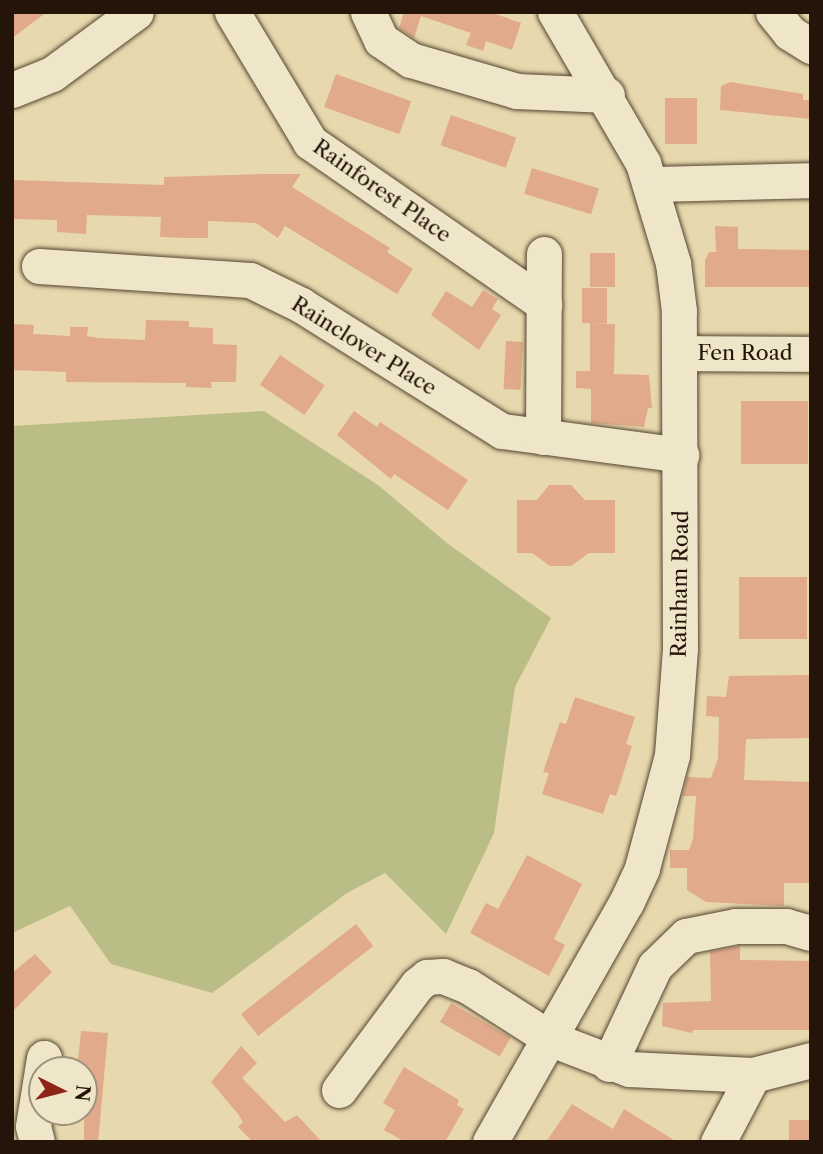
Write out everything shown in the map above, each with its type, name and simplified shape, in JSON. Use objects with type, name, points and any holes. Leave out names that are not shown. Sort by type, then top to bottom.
[{"type":"street","points":[[12,90],[68,64],[136,12]]},
{"type":"street","name":"Rainforest Place","points":[[232,12],[310,142],[544,304]]},
{"type":"street","points":[[368,12],[381,40],[411,60],[517,91],[607,94]]},
{"type":"street","name":"Rainham Road","points":[[490,1142],[626,903],[660,810],[672,755],[677,694],[681,455],[679,353],[673,263],[652,184],[607,94],[555,12]]},
{"type":"street","points":[[773,12],[790,33],[811,46]]},
{"type":"street","points":[[652,184],[811,180]]},
{"type":"street","points":[[543,437],[544,254]]},
{"type":"street","name":"Rainclover Place","points":[[39,266],[250,280],[301,305],[502,431],[681,455]]},
{"type":"street","name":"Fen Road","points":[[679,353],[811,354]]},
{"type":"street","points":[[609,1064],[655,966],[686,936],[736,926],[786,926],[811,933]]},
{"type":"street","points":[[339,1090],[406,997],[427,977],[443,976],[468,986],[551,1039],[609,1064],[647,1072],[753,1075],[811,1060]]},
{"type":"street","points":[[718,1142],[753,1075]]},
{"type":"green space","points":[[264,411],[378,485],[447,543],[551,618],[515,687],[494,833],[446,934],[385,873],[347,893],[212,993],[111,964],[70,906],[12,933],[12,426]]},
{"type":"building","points":[[12,12],[47,12],[12,38]]},
{"type":"building","points":[[404,12],[490,12],[521,23],[512,50],[486,41],[483,51],[466,45],[471,33],[421,16],[414,38],[399,28]]},
{"type":"building","points":[[336,74],[411,101],[399,134],[324,107]]},
{"type":"building","points":[[730,82],[803,94],[803,100],[811,100],[811,119],[720,110],[721,86]]},
{"type":"building","points":[[665,98],[697,98],[697,144],[665,144]]},
{"type":"building","points":[[451,115],[516,137],[506,168],[441,145]]},
{"type":"building","points":[[532,168],[599,188],[591,214],[524,194]]},
{"type":"building","points":[[301,174],[292,187],[390,248],[387,252],[413,269],[397,294],[285,226],[278,238],[256,223],[208,221],[208,238],[186,238],[160,237],[161,217],[87,215],[86,234],[57,232],[57,220],[12,219],[12,180],[164,185],[164,177]]},
{"type":"building","points":[[715,226],[738,227],[738,249],[811,250],[811,287],[705,287],[705,260],[709,252],[716,252]]},
{"type":"building","points":[[590,253],[615,253],[615,287],[590,287]]},
{"type":"building","points":[[582,288],[607,288],[607,323],[582,323]]},
{"type":"building","points":[[483,290],[498,299],[492,309],[501,315],[479,350],[431,315],[446,291],[472,307]]},
{"type":"building","points":[[146,320],[189,321],[189,327],[213,328],[213,344],[237,345],[236,382],[211,382],[212,388],[186,387],[186,383],[66,382],[66,372],[12,370],[14,324],[34,325],[33,334],[70,336],[70,327],[88,327],[87,336],[145,340]]},
{"type":"building","points":[[590,323],[615,324],[614,374],[649,375],[652,408],[648,408],[644,427],[591,423],[591,389],[576,388],[576,371],[590,371]]},
{"type":"building","points":[[506,341],[523,342],[520,390],[503,389]]},
{"type":"building","points":[[280,355],[325,385],[305,415],[260,385]]},
{"type":"building","points":[[741,401],[808,401],[808,464],[741,464]]},
{"type":"building","points":[[354,411],[377,427],[380,422],[468,480],[448,510],[394,474],[391,479],[337,435]]},
{"type":"building","points":[[549,485],[571,485],[585,500],[615,500],[615,553],[589,553],[571,566],[550,566],[532,553],[517,553],[517,500],[537,500]]},
{"type":"building","points":[[739,577],[807,577],[807,639],[739,639]]},
{"type":"building","points":[[811,675],[811,738],[746,739],[744,780],[811,782],[811,883],[784,883],[784,906],[706,902],[687,890],[687,868],[670,868],[670,850],[689,850],[693,839],[696,796],[683,796],[687,777],[711,778],[718,758],[719,717],[706,716],[707,696],[726,697],[729,676]]},
{"type":"building","points":[[575,697],[635,717],[626,744],[632,746],[616,796],[610,794],[603,814],[542,794],[549,773],[543,772],[560,722],[566,724]]},
{"type":"building","points":[[527,855],[582,884],[554,939],[565,945],[549,976],[470,933],[486,903],[498,909]]},
{"type":"building","points":[[356,924],[373,946],[258,1036],[241,1014]]},
{"type":"building","points":[[740,946],[740,960],[811,961],[811,1030],[693,1030],[692,1033],[662,1026],[663,1003],[711,1001],[710,952]]},
{"type":"building","points":[[35,954],[52,972],[12,1012],[12,973]]},
{"type":"building","points":[[451,1003],[511,1038],[500,1057],[440,1022]]},
{"type":"building","points":[[81,1031],[108,1033],[98,1142],[84,1142],[84,1126],[98,1126],[98,1056],[78,1056]]},
{"type":"building","points":[[241,1046],[257,1063],[242,1078],[285,1122],[297,1115],[322,1142],[253,1142],[238,1127],[243,1122],[211,1082]]},
{"type":"building","points":[[404,1067],[459,1100],[457,1105],[464,1109],[445,1142],[405,1142],[384,1130],[395,1110],[383,1103]]},
{"type":"building","points":[[572,1104],[613,1129],[624,1109],[677,1142],[546,1142]]},
{"type":"building","points":[[789,1120],[811,1120],[811,1142],[789,1142]]}]
